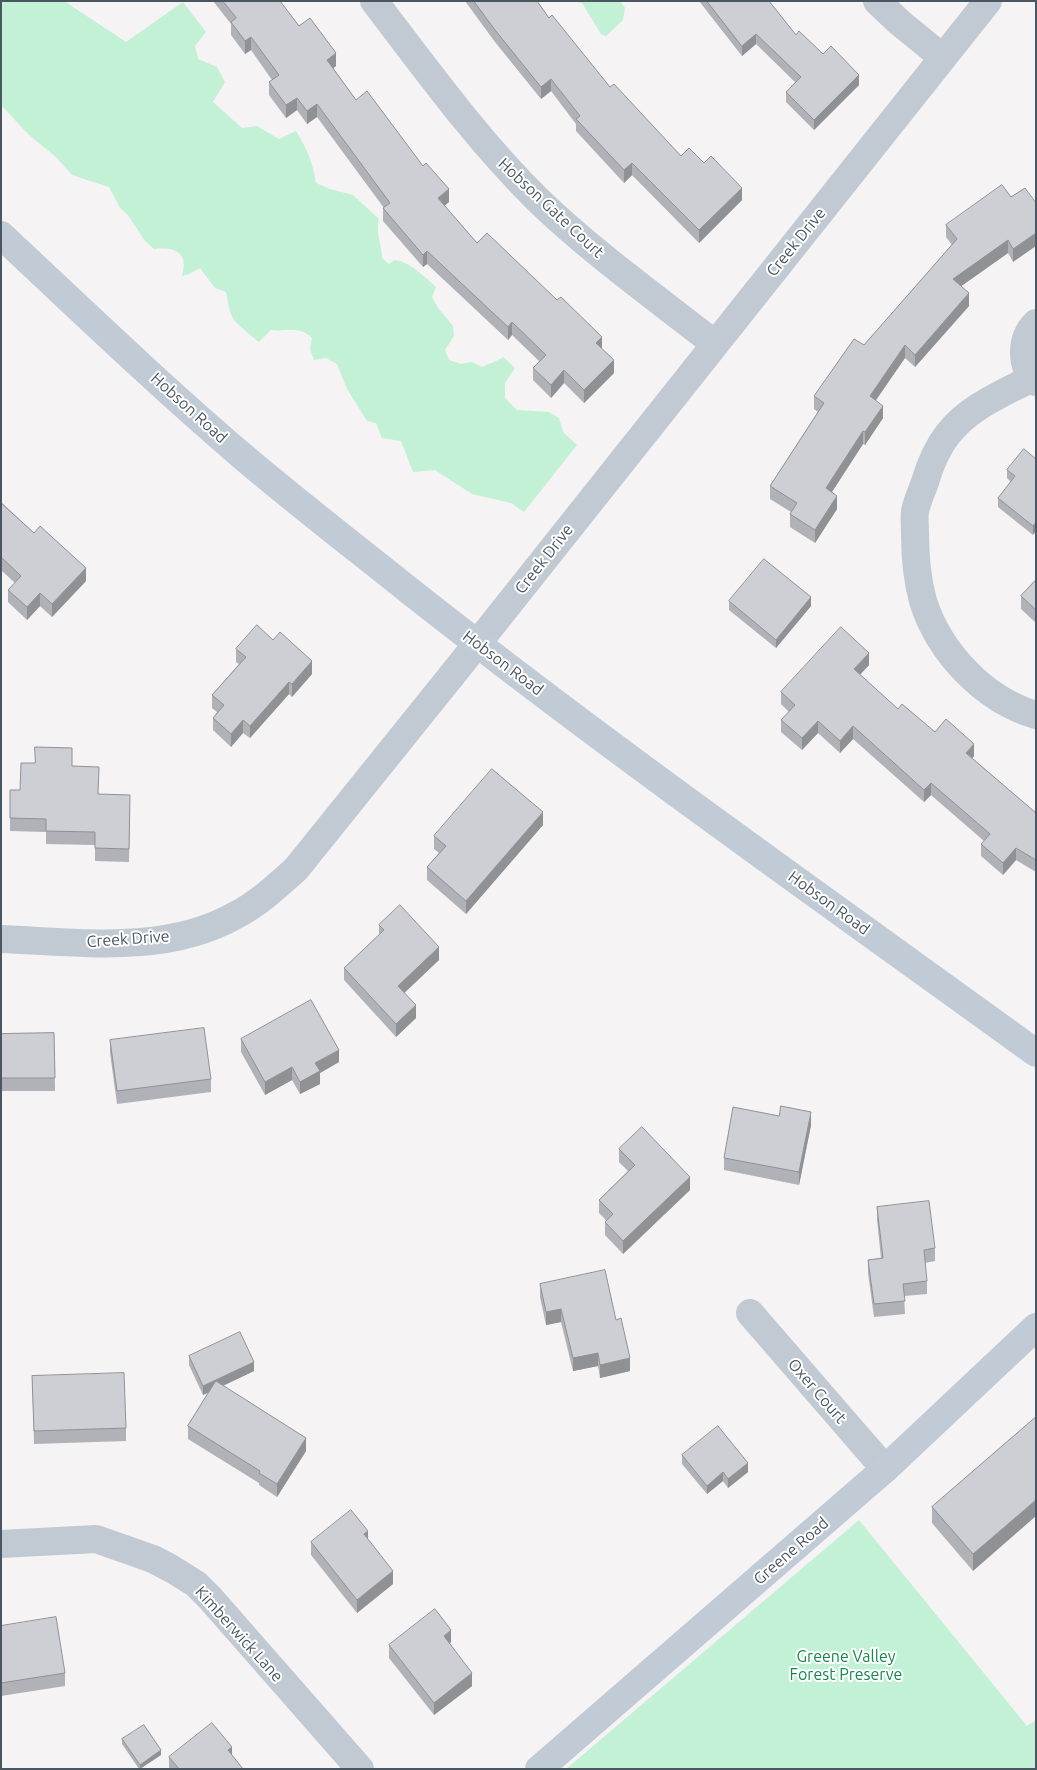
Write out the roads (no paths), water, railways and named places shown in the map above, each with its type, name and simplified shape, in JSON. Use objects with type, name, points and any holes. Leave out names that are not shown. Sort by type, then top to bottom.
[{"type":"main road","name":"Hobson Road","points":[[1,235],[240,454],[477,644],[651,774],[1036,1053]]},
{"type":"main road","name":"Greene Road","points":[[540,1769],[885,1469],[1036,1327]]},
{"type":"street","name":"Hobson Gate Court","points":[[374,1],[493,152],[538,200],[606,260],[715,344]]},
{"type":"street","points":[[877,1],[899,22],[942,57]]},
{"type":"street","name":"Creek Drive","points":[[1,939],[90,943],[151,942],[192,934],[237,915],[268,895],[296,869],[988,1]]},
{"type":"street","points":[[1036,323],[1026,338],[1023,352],[1026,366],[1034,380],[989,400],[969,413],[947,436],[928,472],[915,510],[917,576],[924,602],[937,633],[954,659],[973,679],[1001,700],[1026,713],[1036,715]]},
{"type":"street","name":"Oxer Court","points":[[750,1313],[885,1469]]},
{"type":"street","name":"Kimberwick Lane","points":[[1,1544],[96,1539],[153,1559],[196,1584],[360,1769]]},
{"type":"park label","name":"Greene Valley Forest Preserve","points":[[846,1666]]}]
